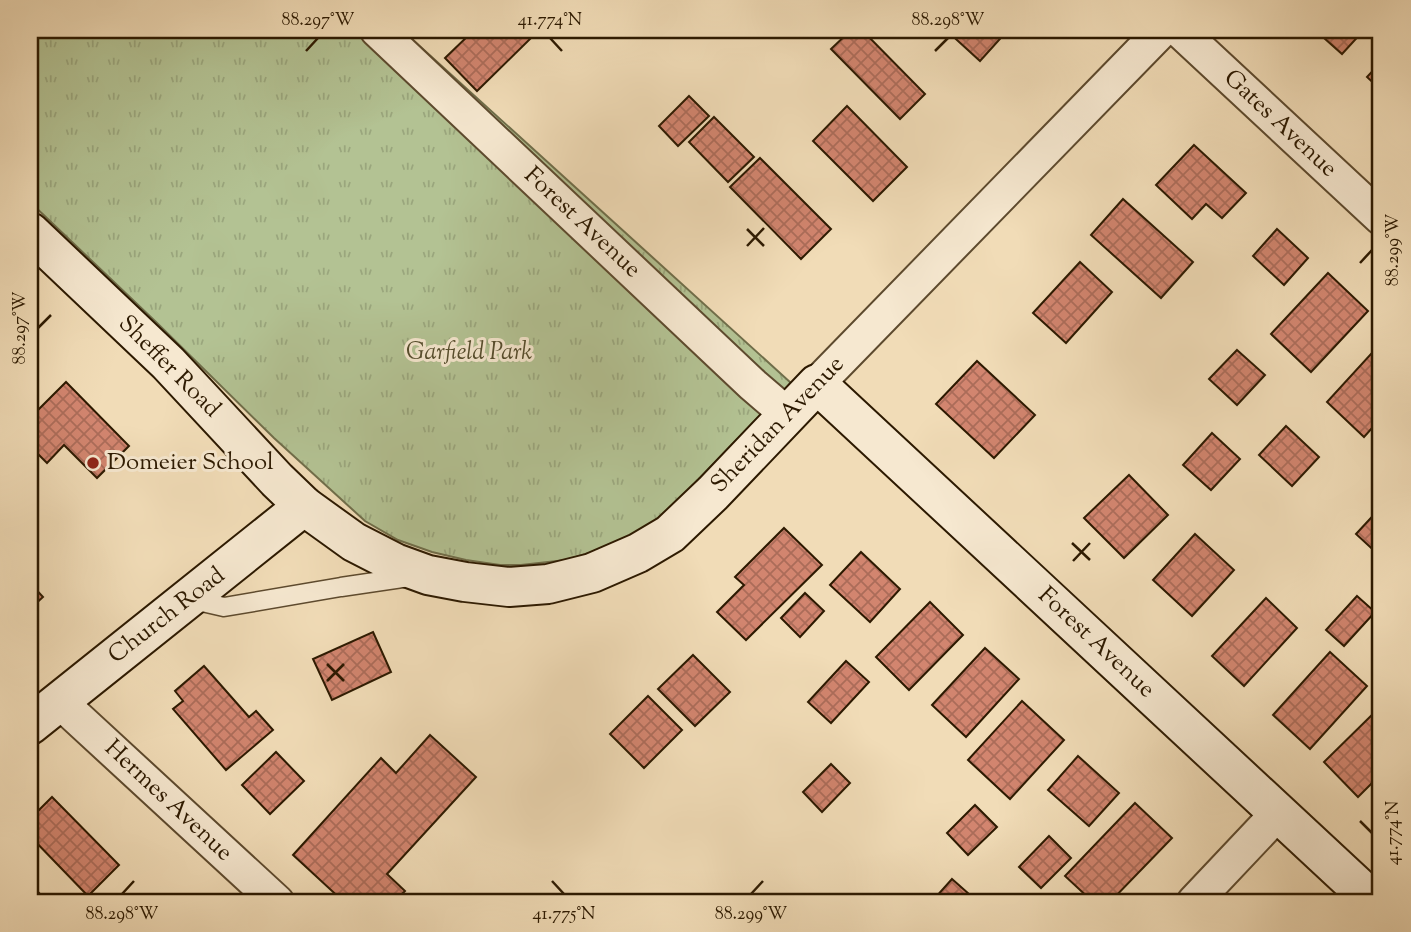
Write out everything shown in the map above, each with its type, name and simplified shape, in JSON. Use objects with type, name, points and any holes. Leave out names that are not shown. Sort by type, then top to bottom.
[{"type":"street","name":"Forest Avenue","points":[[377,30],[788,415]]},
{"type":"street","name":"Sheridan Avenue","points":[[304,506],[371,552],[428,575],[465,582],[509,587],[548,584],[592,573],[638,553],[670,534],[713,493],[1162,30]]},
{"type":"street","name":"Gates Avenue","points":[[1179,30],[1381,218]]},
{"type":"street","name":"Sheffer Road","points":[[30,232],[168,363],[304,506]]},
{"type":"street","name":"Forest Avenue","points":[[817,384],[1374,902]]},
{"type":"street","name":"Church Road","points":[[30,725],[304,506]]},
{"type":"street","name":"Hermes Avenue","points":[[59,701],[277,902]]},
{"type":"street","points":[[1194,902],[1278,813]]},
{"type":"lane","points":[[189,599],[224,607],[428,575]]},
{"type":"green space","name":"Garfield Park","points":[[30,30],[402,30],[791,383],[672,507],[652,523],[615,545],[566,560],[500,565],[432,552],[398,540],[365,521],[274,438],[30,202]]},
{"type":"building","points":[[474,30],[521,30],[530,39],[477,91],[445,58]]},
{"type":"building","points":[[851,30],[862,30],[925,94],[900,119],[831,49]]},
{"type":"building","points":[[946,30],[1008,30],[980,61]]},
{"type":"building","points":[[1315,30],[1364,30],[1342,54]]},
{"type":"building","points":[[1381,62],[1381,90],[1367,77]]},
{"type":"building","points":[[689,96],[709,116],[678,146],[659,126]]},
{"type":"building","points":[[847,106],[907,167],[873,201],[813,141]]},
{"type":"building","points":[[714,117],[754,157],[728,182],[689,142]]},
{"type":"building","points":[[1194,145],[1246,193],[1222,218],[1206,204],[1192,219],[1156,185]]},
{"type":"building","points":[[760,158],[831,229],[801,259],[730,187]]},
{"type":"building","points":[[1123,199],[1193,262],[1161,298],[1091,235]]},
{"type":"building","points":[[1277,229],[1308,258],[1284,285],[1253,256]]},
{"type":"building","points":[[1080,262],[1112,292],[1066,343],[1033,313]]},
{"type":"building","points":[[1328,273],[1368,311],[1311,372],[1271,334]]},
{"type":"building","points":[[1381,343],[1381,418],[1364,437],[1327,402]]},
{"type":"building","points":[[1237,350],[1265,375],[1237,405],[1209,379]]},
{"type":"building","points":[[977,361],[1035,415],[994,458],[936,404]]},
{"type":"building","points":[[66,382],[129,446],[97,478],[64,445],[47,463],[30,446],[30,418]]},
{"type":"building","points":[[1286,426],[1319,457],[1292,486],[1259,455]]},
{"type":"building","points":[[1212,433],[1240,459],[1211,490],[1183,465]]},
{"type":"building","points":[[1129,475],[1168,515],[1124,558],[1084,518]]},
{"type":"building","points":[[1381,507],[1381,557],[1356,534]]},
{"type":"building","points":[[784,528],[822,565],[746,640],[717,612],[744,585],[735,577]]},
{"type":"building","points":[[1195,534],[1234,570],[1192,616],[1153,580]]},
{"type":"building","points":[[861,552],[900,589],[870,622],[830,585]]},
{"type":"building","points":[[30,583],[43,597],[30,609]]},
{"type":"building","points":[[805,593],[824,611],[800,637],[781,618]]},
{"type":"building","points":[[1357,596],[1375,612],[1344,646],[1326,630]]},
{"type":"building","points":[[1266,598],[1297,628],[1244,686],[1212,656]]},
{"type":"building","points":[[930,602],[963,635],[909,690],[876,657]]},
{"type":"building","points":[[373,632],[391,672],[332,700],[313,659]]},
{"type":"building","points":[[985,648],[1019,679],[966,737],[932,705]]},
{"type":"building","points":[[1330,652],[1367,686],[1310,749],[1273,715]]},
{"type":"building","points":[[693,655],[730,692],[695,726],[658,689]]},
{"type":"building","points":[[846,661],[869,682],[831,723],[808,702]]},
{"type":"building","points":[[204,666],[249,717],[256,711],[273,730],[226,770],[173,709],[183,701],[175,691]]},
{"type":"building","points":[[648,696],[682,730],[644,768],[610,734]]},
{"type":"building","points":[[1022,701],[1064,740],[1010,799],[968,760]]},
{"type":"building","points":[[1378,709],[1381,712],[1381,774],[1358,797],[1324,762]]},
{"type":"building","points":[[430,735],[476,777],[387,874],[405,891],[394,902],[344,902],[293,855],[381,758],[396,773]]},
{"type":"building","points":[[276,752],[304,781],[270,814],[242,785]]},
{"type":"building","points":[[1078,756],[1119,793],[1089,826],[1048,790]]},
{"type":"building","points":[[831,764],[850,783],[822,812],[803,792]]},
{"type":"building","points":[[52,797],[119,865],[88,896],[30,836],[30,819]]},
{"type":"building","points":[[1135,803],[1172,838],[1110,902],[1093,902],[1065,876]]},
{"type":"building","points":[[975,805],[997,827],[968,855],[947,833]]},
{"type":"building","points":[[1049,836],[1071,858],[1041,888],[1019,867]]},
{"type":"building","points":[[952,879],[978,902],[939,902],[935,898]]},
{"type":"building","points":[[30,884],[45,899],[41,902],[30,902]]},
{"type":"place","name":"Domeier School","points":[[93,463]]}]
